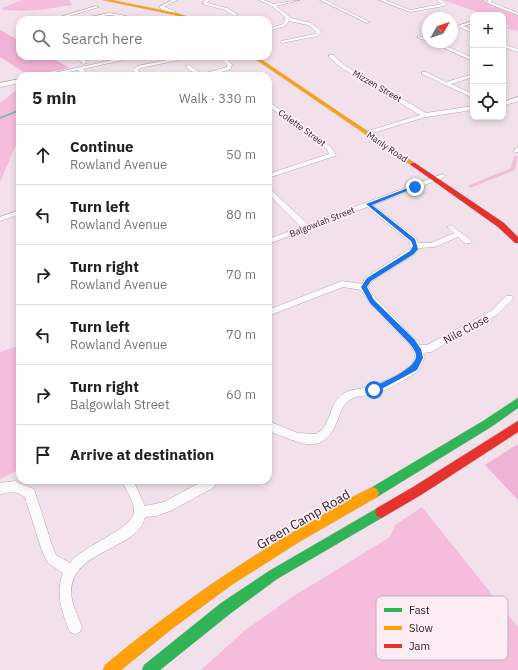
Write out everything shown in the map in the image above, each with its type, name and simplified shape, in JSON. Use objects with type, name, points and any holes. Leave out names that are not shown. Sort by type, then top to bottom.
[{"type":"main road","points":[[106,0],[170,6],[189,16]]},
{"type":"main road","points":[[129,1],[170,6],[196,16]]},
{"type":"main road","name":"Manly Road","points":[[259,60],[439,178],[513,224]]},
{"type":"main road","name":"Manly Road","points":[[267,60],[371,132]]},
{"type":"main road","name":"Manly Road","points":[[439,178],[493,219],[518,241]]},
{"type":"main road","name":"Green Camp Road","points":[[110,670],[146,640],[230,578],[269,553],[378,490],[487,424],[518,402]]},
{"type":"main road","points":[[149,670],[202,626],[260,584],[328,542],[417,491],[518,426]]},
{"type":"street","points":[[207,0],[204,3],[226,9],[236,15]]},
{"type":"street","points":[[261,0],[273,5],[287,18],[302,21],[320,32],[316,35],[283,42]]},
{"type":"street","points":[[273,5],[298,0]]},
{"type":"street","points":[[322,0],[368,22]]},
{"type":"street","points":[[380,0],[413,12],[443,5],[444,3],[438,0]]},
{"type":"street","points":[[491,0],[488,2],[518,14]]},
{"type":"street","points":[[66,16],[97,7]]},
{"type":"street","points":[[80,12],[88,16]]},
{"type":"street","points":[[100,16],[109,14],[125,16]]},
{"type":"street","points":[[232,16],[243,14]]},
{"type":"street","points":[[272,28],[284,25],[287,18]]},
{"type":"street","points":[[470,23],[459,26],[470,31]]},
{"type":"street","points":[[506,45],[517,49]]},
{"type":"street","points":[[446,48],[470,59]]},
{"type":"street","name":"Mizzen Street","points":[[323,58],[334,55],[342,66],[425,114]]},
{"type":"street","points":[[82,60],[85,63]]},
{"type":"street","points":[[61,72],[120,60]]},
{"type":"street","points":[[137,72],[135,70],[139,67],[175,60]]},
{"type":"street","points":[[215,72],[229,68],[230,65],[224,60]]},
{"type":"street","points":[[187,66],[195,72]]},
{"type":"street","points":[[79,68],[82,72]]},
{"type":"street","points":[[424,73],[470,94]]},
{"type":"street","points":[[447,83],[470,76]]},
{"type":"street","points":[[0,85],[16,82]]},
{"type":"street","points":[[506,103],[518,99]]},
{"type":"street","name":"Colette Street","points":[[272,106],[329,148],[333,155],[272,175]]},
{"type":"street","points":[[371,132],[425,114],[470,108]]},
{"type":"street","name":"Balgowlah Street","points":[[272,241],[439,178]]},
{"type":"street","points":[[272,194],[307,228]]},
{"type":"street","points":[[368,204],[413,240],[416,246]]},
{"type":"street","points":[[0,219],[16,213]]},
{"type":"street","points":[[451,227],[468,240]]},
{"type":"street","points":[[416,246],[432,245],[459,234]]},
{"type":"street","points":[[364,287],[369,279],[412,252],[416,246]]},
{"type":"street","points":[[272,311],[325,289],[342,284],[364,287]]},
{"type":"street","points":[[272,428],[296,438],[308,440],[318,438],[330,428],[337,408],[347,396],[374,390],[414,368],[420,358],[418,349],[372,301],[364,287]]},
{"type":"street","name":"Nile Close","points":[[418,349],[428,349],[494,313],[509,298]]},
{"type":"street","points":[[75,627],[65,592],[67,580],[71,571],[85,556],[129,531],[138,521],[140,512],[129,484]]},
{"type":"street","points":[[140,512],[166,507],[209,484]]},
{"type":"street","points":[[0,489],[6,486],[15,485],[30,493],[49,553],[52,558],[71,571]]},
{"type":"shaded area","points":[[22,0],[69,0],[72,5],[27,11],[0,9]]},
{"type":"shaded area","points":[[443,0],[485,0],[485,2],[518,15],[518,31],[506,28],[511,26],[506,24],[506,12],[477,12]]},
{"type":"shaded area","points":[[0,30],[16,39],[16,60],[55,60],[70,68],[50,72],[24,72],[0,57]]},
{"type":"shaded area","points":[[16,90],[16,145],[0,182],[0,103]]},
{"type":"shaded area","points":[[514,156],[518,156],[515,170],[470,188],[467,186],[511,168]]},
{"type":"shaded area","points":[[16,346],[16,471],[0,479],[0,352]]},
{"type":"shaded area","points":[[518,444],[518,500],[485,465]]},
{"type":"shaded area","points":[[422,507],[493,596],[376,596],[376,660],[508,660],[508,614],[518,627],[518,670],[201,670],[244,631],[289,599],[390,537],[395,525]]},
{"type":"waterway","points":[[0,118],[16,112]]},
{"type":"traffic: fast","points":[[373,493],[487,424],[518,402]]},
{"type":"traffic: fast","points":[[149,670],[226,608],[273,575],[381,512]]},
{"type":"traffic: slow","points":[[105,0],[183,16]]},
{"type":"traffic: slow","points":[[259,60],[413,164]]},
{"type":"traffic: slow","points":[[110,670],[168,623],[228,580],[295,538],[373,493]]},
{"type":"traffic: jam","points":[[413,164],[501,225],[518,241]]},
{"type":"traffic: jam","points":[[381,512],[417,491],[518,426]]},
{"type":"route","points":[[374,390],[414,368],[420,358],[418,349],[372,301],[366,293],[364,287],[369,279],[403,259],[412,252],[416,246],[413,240],[368,204],[415,187]]}]
